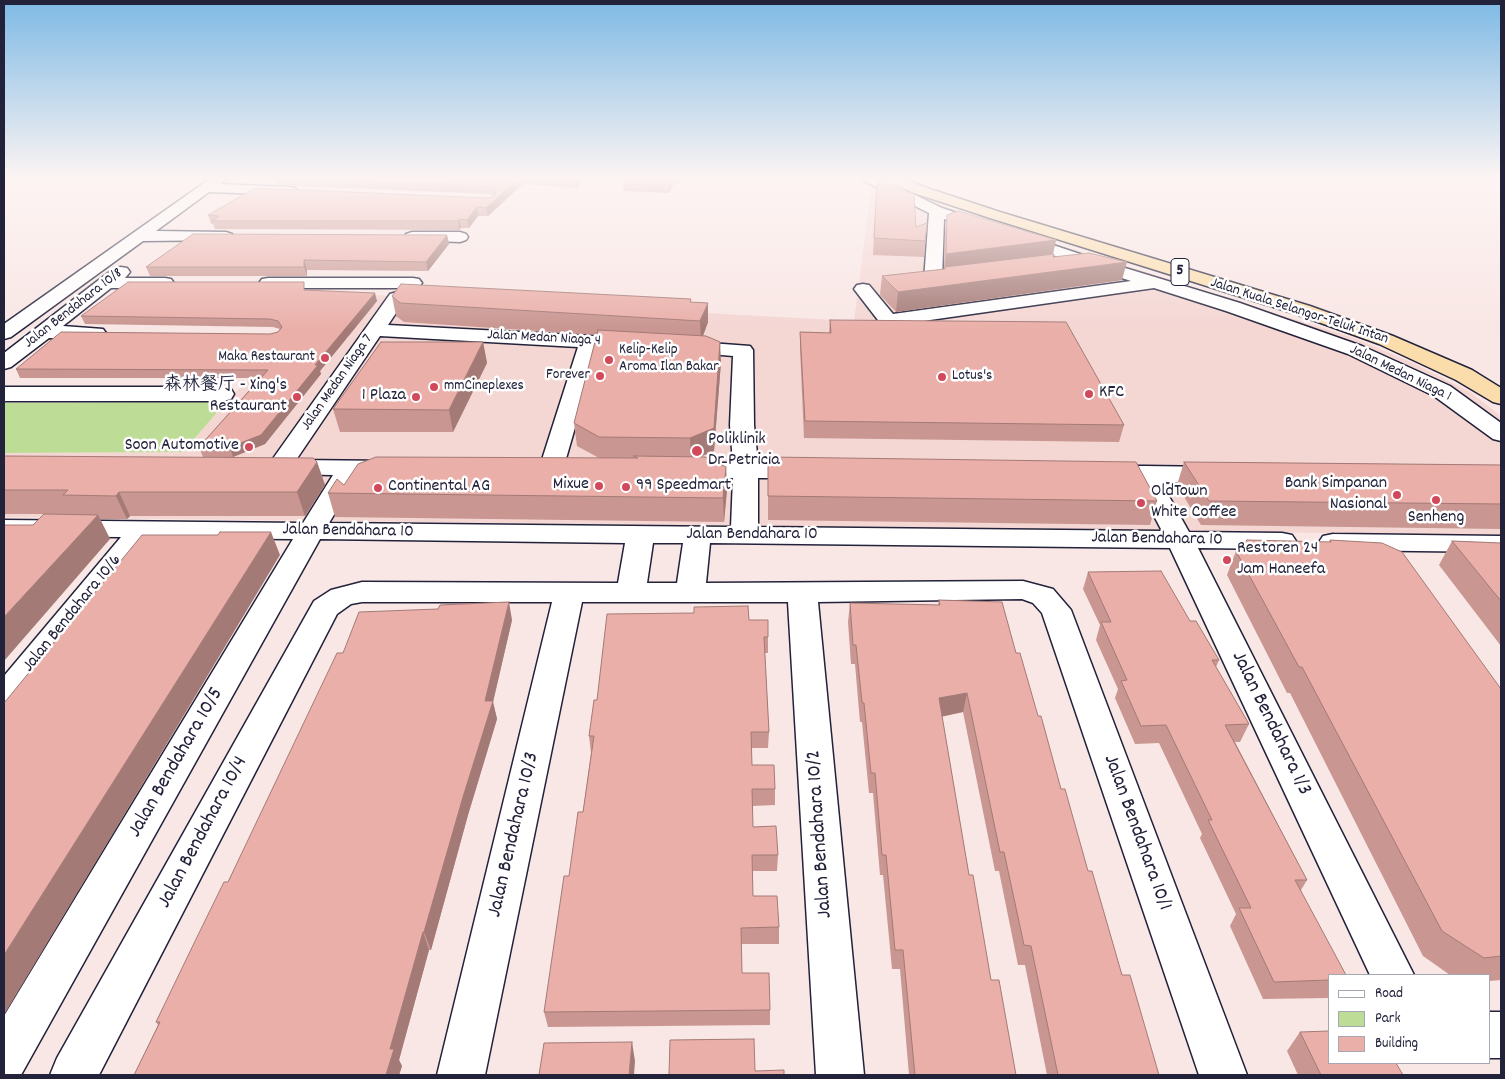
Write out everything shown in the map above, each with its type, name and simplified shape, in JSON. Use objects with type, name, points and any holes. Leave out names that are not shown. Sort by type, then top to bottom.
[{"type":"highway","name":"Jalan Kuala Selangor-Teluk Intan","points":[[1038,228],[1303,310],[1386,340],[1457,372],[1501,397]]},
{"type":"highway","name":"Jalan Kuala Selangor-Teluk Intan","points":[[1061,228],[1383,328],[1442,350],[1501,379]]},
{"type":"street","points":[[4,333],[149,228]]},
{"type":"street","points":[[934,228],[924,281],[951,278]]},
{"type":"street","name":"Jalan Medan Niaga 1","points":[[1006,228],[1083,261],[1234,307],[1354,350],[1442,391],[1501,434]]},
{"type":"street","points":[[138,236],[245,237]]},
{"type":"street","name":"Jalan Bendahara 10/8","points":[[4,363],[167,236]]},
{"type":"street","points":[[392,237],[460,238]]},
{"type":"street","points":[[1046,266],[1083,261]]},
{"type":"street","points":[[106,283],[186,283]]},
{"type":"street","points":[[255,283],[414,283]]},
{"type":"street","points":[[872,288],[888,320],[1157,283]]},
{"type":"street","name":"Jalan Medan Niaga 7","points":[[351,467],[269,467],[375,330],[397,298]]},
{"type":"street","name":"Jalan Medan Niaga 4","points":[[375,330],[743,350],[742,425],[746,470]]},
{"type":"street","points":[[43,332],[110,333]]},
{"type":"street","points":[[578,469],[541,469],[590,342]]},
{"type":"street","points":[[4,394],[223,394]]},
{"type":"street","points":[[351,467],[418,468]]},
{"type":"street","name":"Jalan Bendahara 10/5","points":[[4,1060],[311,531],[351,467]]},
{"type":"street","points":[[671,470],[826,471]]},
{"type":"street","points":[[744,536],[746,470]]},
{"type":"street","points":[[1084,474],[1240,475]]},
{"type":"street","name":"Jalan Bendahara 1/3","points":[[1144,474],[1180,540],[1392,974]]},
{"type":"street","name":"Jalan Bendahara 10","points":[[4,528],[1501,544]]},
{"type":"street","name":"Jalan Bendahara 10/6","points":[[4,698],[142,530]]},
{"type":"street","points":[[630,592],[640,535]]},
{"type":"street","points":[[691,592],[692,570],[698,536]]},
{"type":"street","points":[[1390,542],[1408,566]]},
{"type":"street","name":"Jalan Bendahara 10/1","points":[[802,593],[1023,590],[1042,596],[1056,610],[1223,1075]]},
{"type":"street","name":"Jalan Bendahara 10/4","points":[[74,1075],[325,608],[341,597],[362,592],[569,594]]},
{"type":"street","points":[[569,594],[630,592],[802,593]]},
{"type":"street","name":"Jalan Bendahara 10/2","points":[[802,593],[840,1075]]},
{"type":"street","name":"Jalan Bendahara 10/3","points":[[461,1075],[569,594]]},
{"type":"shaded area","points":[[866,228],[1006,228],[1354,338],[1413,363],[1470,392],[1501,416],[1501,535],[4,517],[4,453],[183,452],[226,402],[337,293],[854,321]]},
{"type":"green space","points":[[226,402],[183,452],[4,453],[4,403]]},
{"type":"building","points":[[875,228],[926,228],[925,241],[874,238]]},
{"type":"building","points":[[947,228],[1017,228],[1056,240],[946,254]]},
{"type":"building","points":[[193,234],[447,235],[426,262],[304,260],[304,267],[146,267]]},
{"type":"building","points":[[1089,253],[1127,262],[898,292],[882,276],[1054,254],[1053,257]]},
{"type":"building","points":[[128,282],[304,282],[304,290],[375,293],[315,365],[318,365],[261,435],[230,447],[199,447],[268,370],[16,369],[61,332],[270,334],[278,332],[282,327],[278,321],[270,319],[81,316]]},
{"type":"building","points":[[401,284],[691,299],[690,302],[708,303],[700,321],[400,303],[392,296]]},
{"type":"building","name":"Lotus's","points":[[830,320],[1066,322],[1124,425],[805,421],[800,332],[831,333]]},
{"type":"building","points":[[598,330],[706,336],[720,342],[714,428],[690,438],[599,437],[574,423]]},
{"type":"building","points":[[381,342],[483,342],[449,410],[333,409]]},
{"type":"building","points":[[4,456],[313,458],[317,462],[297,492],[119,492],[116,496],[63,495],[68,490],[4,490]]},
{"type":"building","points":[[634,456],[705,457],[726,467],[723,498],[328,493],[337,479],[344,485],[358,464],[376,457],[638,458]]},
{"type":"building","points":[[768,457],[1136,462],[1157,501],[768,496]]},
{"type":"building","points":[[1184,462],[1501,465],[1501,504],[1209,501]]},
{"type":"building","points":[[44,514],[98,515],[4,617],[4,525],[33,525]]},
{"type":"building","points":[[220,532],[271,532],[4,955],[4,703],[142,535],[218,535]]},
{"type":"building","points":[[1247,540],[1331,542],[1330,540],[1382,543],[1402,552],[1501,689],[1501,956],[1484,958],[1442,931],[1302,667],[1299,667],[1236,551]]},
{"type":"building","points":[[1452,541],[1501,543],[1501,601]]},
{"type":"building","points":[[1161,571],[1190,621],[1196,621],[1219,660],[1212,660],[1249,724],[1225,725],[1307,880],[1295,880],[1345,974],[1328,974],[1328,980],[1274,982],[1239,908],[1251,908],[1208,820],[1212,820],[1166,725],[1141,726],[1121,681],[1127,680],[1101,622],[1111,622],[1088,572]]},
{"type":"building","points":[[939,600],[1002,602],[1016,653],[1020,653],[1038,716],[1041,716],[1061,789],[1065,789],[1088,871],[1092,871],[1122,975],[1130,975],[1159,1075],[1058,1075],[1031,946],[1024,945],[1004,852],[1000,852],[967,693],[939,698],[969,875],[973,875],[991,980],[999,980],[1016,1075],[915,1075],[903,950],[895,950],[886,855],[882,855],[875,773],[871,773],[856,645],[853,645],[850,603],[940,605]]},
{"type":"building","points":[[509,602],[485,701],[493,701],[423,932],[390,1049],[394,1049],[386,1075],[134,1075],[160,1022],[156,1022],[198,935],[224,882],[228,882],[337,653],[343,653],[359,612],[438,609],[440,605]]},
{"type":"building","points":[[748,606],[749,620],[768,620],[768,637],[764,637],[769,732],[751,732],[752,765],[774,765],[775,789],[752,789],[753,827],[776,826],[778,855],[752,855],[753,896],[777,896],[779,927],[741,928],[742,973],[769,973],[770,1010],[544,1012],[564,876],[569,876],[578,812],[583,812],[594,736],[589,736],[594,700],[597,700],[607,614],[694,613],[694,607]]},
{"type":"building","points":[[1328,1031],[1328,1064],[1397,1064],[1403,1075],[1321,1075],[1300,1032]]},
{"type":"building","points":[[754,1039],[755,1071],[784,1070],[784,1075],[669,1075],[670,1040]]},
{"type":"building","points":[[632,1042],[629,1075],[539,1075],[544,1043]]},
{"type":"place","name":"Maka Restaurant","points":[[325,358]]},
{"type":"place","name":"Kelip-Kelip Aroma Ilan Bakar","points":[[609,360]]},
{"type":"place","name":"Forever","points":[[600,376]]},
{"type":"place","name":"Lotus's","points":[[942,377]]},
{"type":"place","name":"mmCineplexes","points":[[434,387]]},
{"type":"place","name":"KFC","points":[[1089,394]]},
{"type":"place","name":"森林餐厅 - Xing's Restaurant","points":[[297,397]]},
{"type":"place","name":"1 Plaza","points":[[416,397]]},
{"type":"place","name":"Soon Automotive","points":[[249,447]]},
{"type":"place","name":"Poliklinik Dr Petricia","points":[[697,451]]},
{"type":"place","name":"Mixue","points":[[599,486]]},
{"type":"place","name":"99 Speedmart","points":[[626,487]]},
{"type":"place","name":"Continental AG","points":[[378,488]]},
{"type":"place","name":"Bank Simpanan Nasional","points":[[1397,495]]},
{"type":"place","name":"Senheng","points":[[1436,500]]},
{"type":"place","name":"OldTown White Coffee","points":[[1141,503]]},
{"type":"place","name":"Restoren 24 Jam Haneefa","points":[[1227,560]]}]
